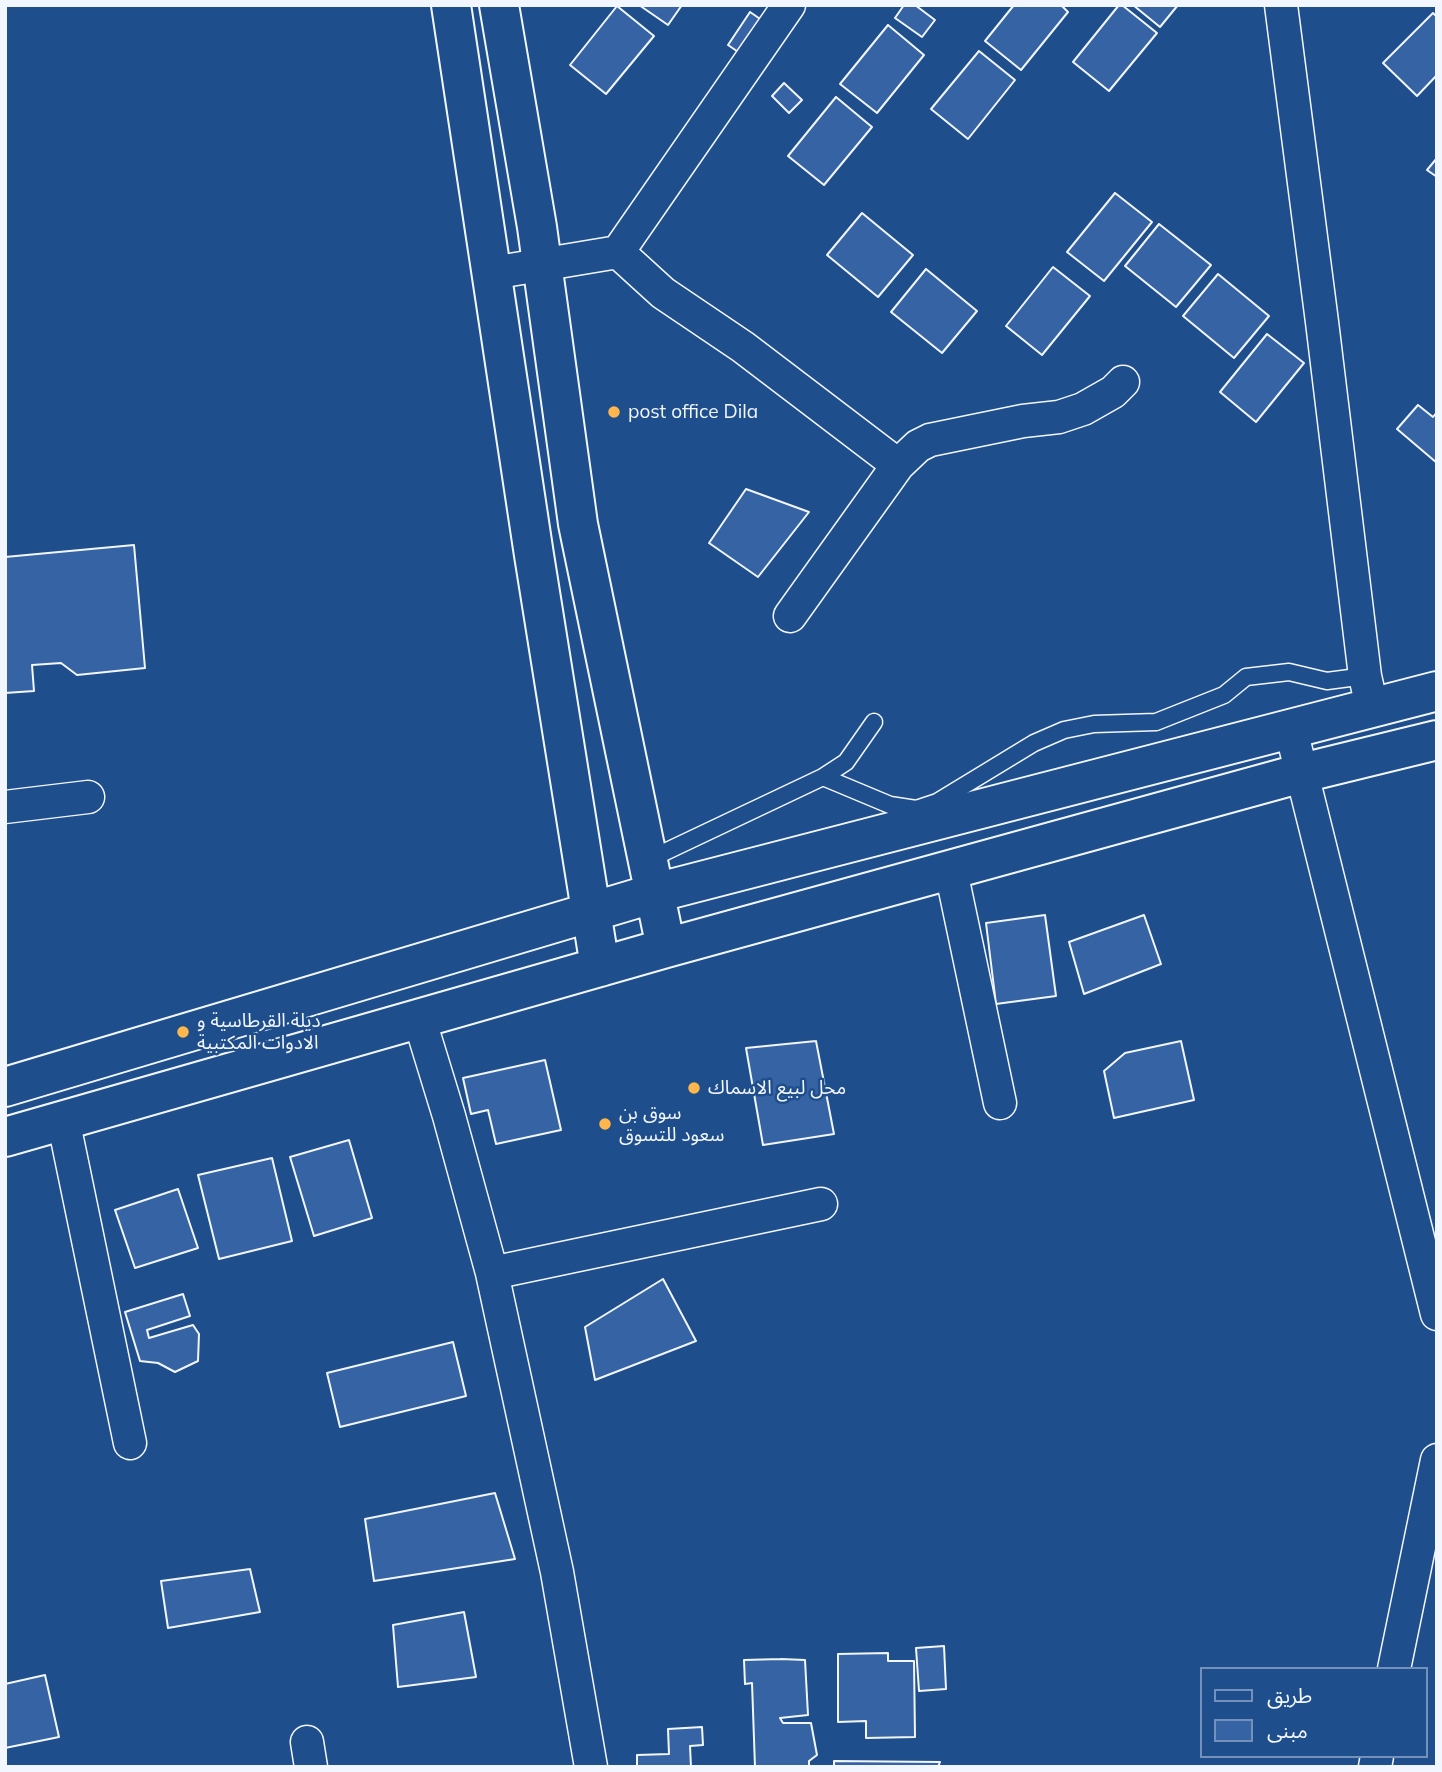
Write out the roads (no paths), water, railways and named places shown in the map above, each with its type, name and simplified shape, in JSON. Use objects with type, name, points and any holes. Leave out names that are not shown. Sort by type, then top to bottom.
[{"type":"main road","points":[[451,5],[534,555],[600,967]]},
{"type":"main road","points":[[499,5],[542,266],[578,524],[666,948]]},
{"type":"main road","points":[[5,1087],[592,911],[651,876],[1291,730],[1368,692],[1437,691]]},
{"type":"main road","points":[[5,1136],[666,948],[1302,773],[1437,740]]},
{"type":"street","points":[[492,274],[618,252],[789,5]]},
{"type":"street","points":[[1280,5],[1368,692]]},
{"type":"street","points":[[618,252],[663,293],[743,347],[898,466]]},
{"type":"street","points":[[790,616],[898,466],[918,446],[930,440],[1023,421],[1059,417],[1083,409],[1114,392],[1123,382]]},
{"type":"street","points":[[1291,730],[1437,1314]]},
{"type":"street","points":[[5,807],[88,797]]},
{"type":"street","points":[[951,871],[1000,1103]]},
{"type":"street","points":[[419,1018],[492,1273],[557,1572],[591,1767]]},
{"type":"street","points":[[63,1119],[130,1443]]},
{"type":"street","points":[[492,1273],[821,1204]]},
{"type":"street","points":[[1394,1667],[1437,1460]]},
{"type":"lane","points":[[822,777],[890,805],[916,809],[937,802],[1034,743],[1064,730],[1094,724],[1156,722],[1224,695],[1246,677],[1289,672],[1368,692]]},
{"type":"lane","points":[[651,876],[846,762],[874,722]]},
{"type":"place","name":"post office Dila","points":[[614,412]]},
{"type":"place","name":"ديلة القرطاسية و الادوات المكتبية","points":[[183,1032]]},
{"type":"place","name":"محل لبيع الاسماك","points":[[694,1088]]},
{"type":"place","name":"سوق بن سعود للتسوق","points":[[605,1124]]}]
